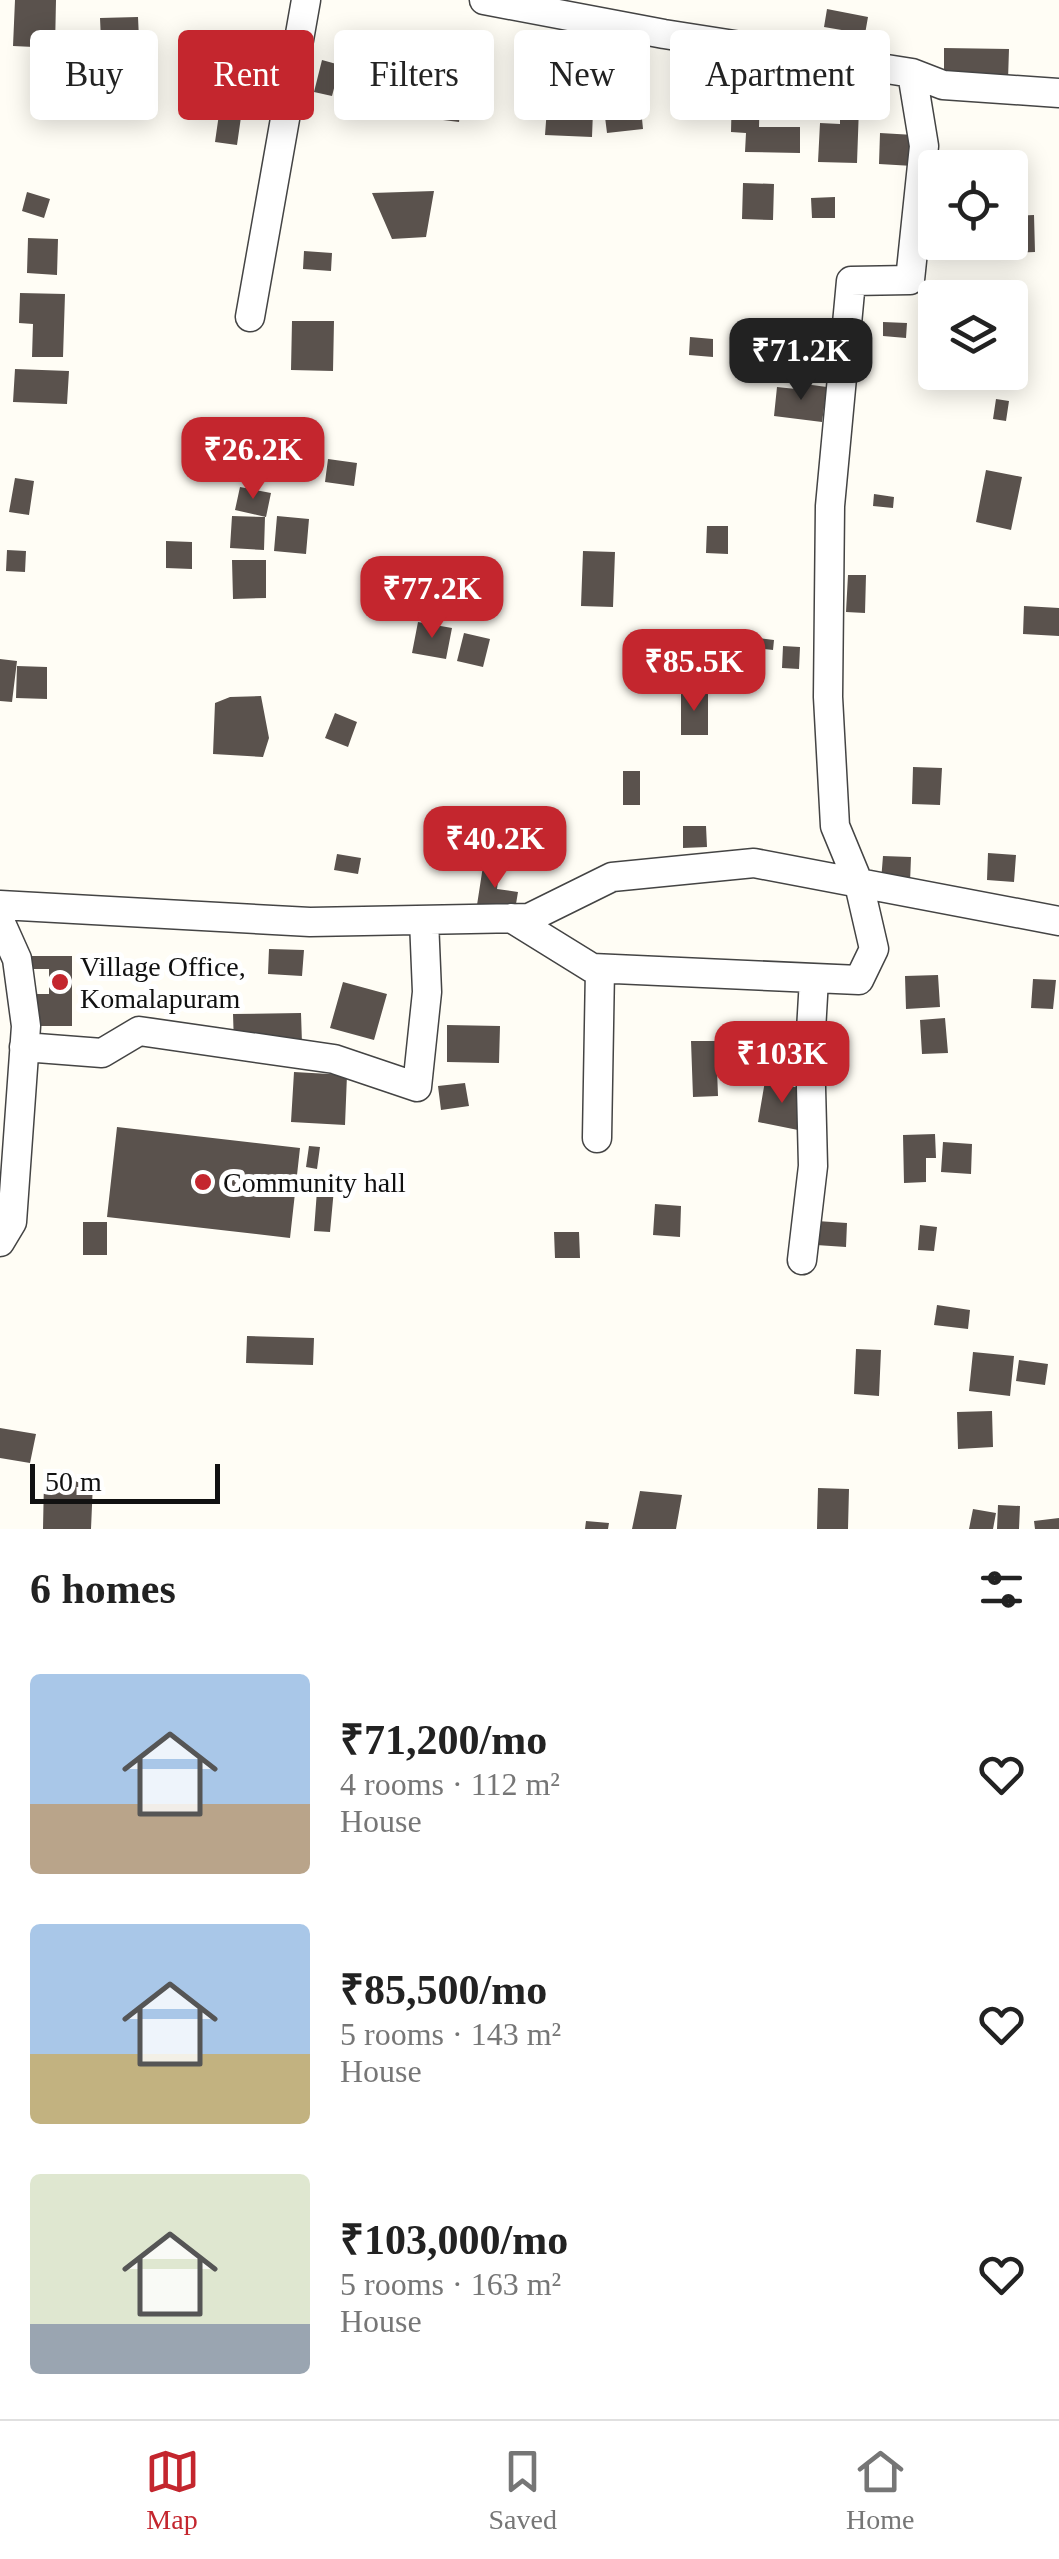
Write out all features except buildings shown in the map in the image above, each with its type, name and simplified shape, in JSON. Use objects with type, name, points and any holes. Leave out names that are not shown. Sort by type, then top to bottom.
[{"type":"street","points":[[250,317],[306,0]]},
{"type":"street","points":[[484,0],[664,34],[912,73],[944,84],[1059,93]]},
{"type":"street","points":[[511,918],[592,968],[600,969],[859,980],[874,949],[859,884],[836,826],[828,697],[831,489],[851,282],[910,280],[924,146],[912,73]]},
{"type":"street","points":[[0,905],[310,922],[529,918],[612,877],[754,863],[1059,921]]},
{"type":"street","points":[[24,1047],[102,1053],[139,1031],[334,1059],[417,1087],[427,992],[424,920]]},
{"type":"street","points":[[0,921],[17,959],[26,1026],[12,1222],[0,1242]]},
{"type":"street","points":[[597,1138],[600,969]]},
{"type":"street","points":[[802,1260],[813,1166],[810,1048],[814,979]]},
{"type":"place","name":"Village Office, Komalapuram","points":[[60,982]]},
{"type":"place","name":"Community hall","points":[[203,1182]]}]
